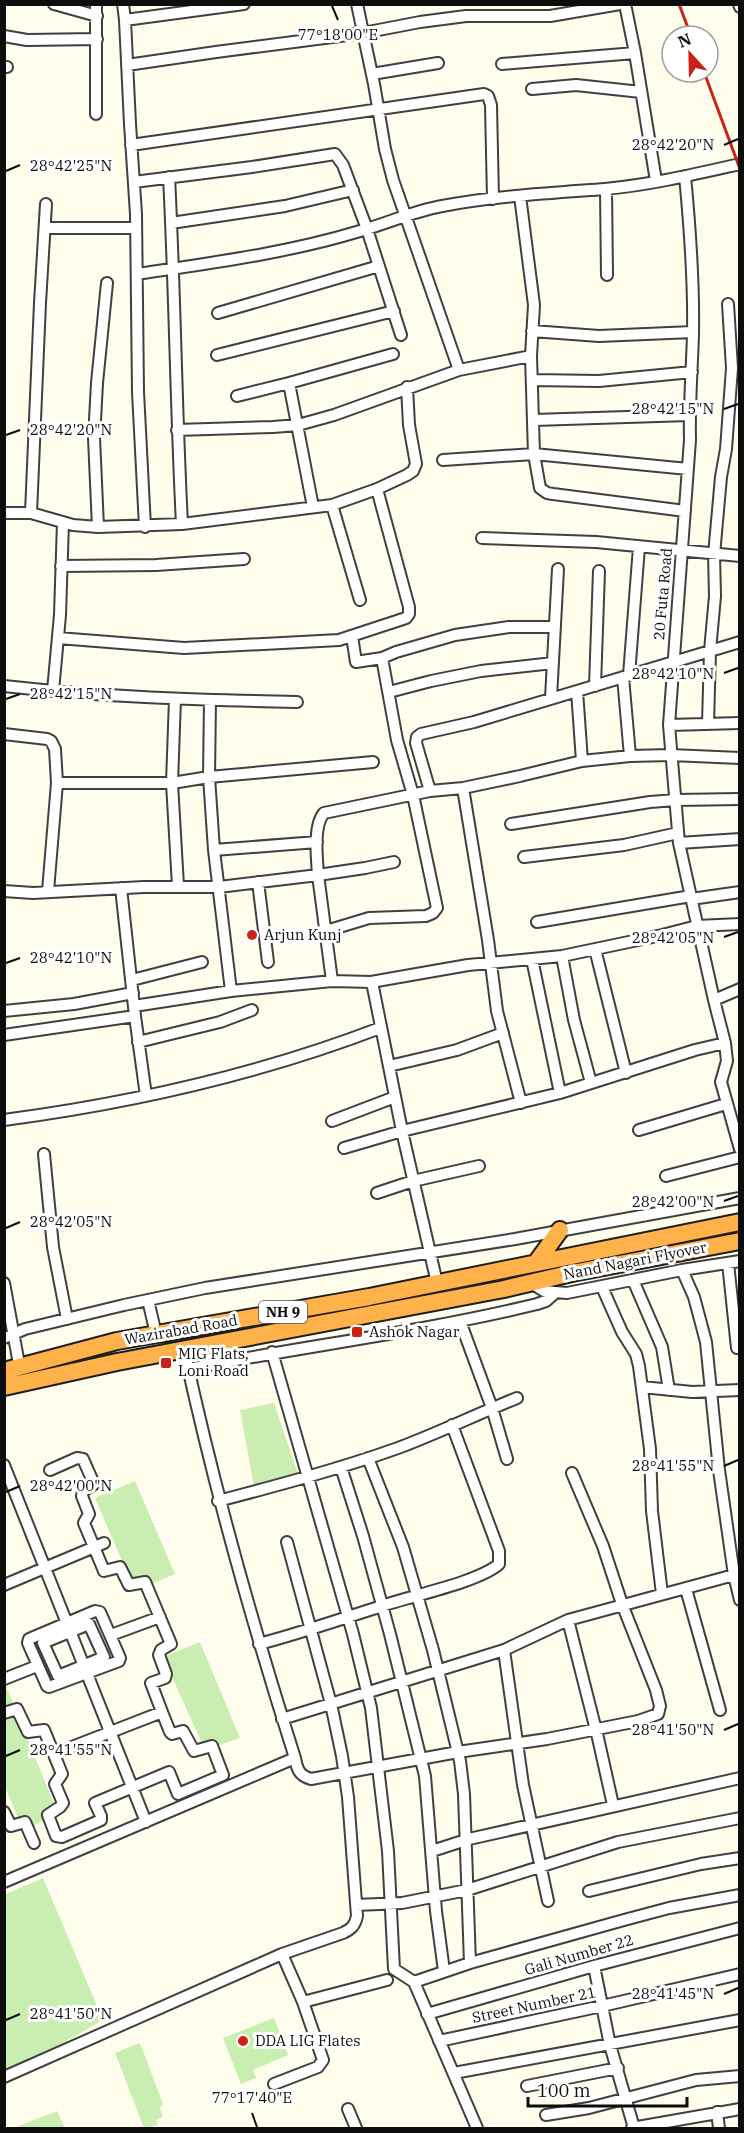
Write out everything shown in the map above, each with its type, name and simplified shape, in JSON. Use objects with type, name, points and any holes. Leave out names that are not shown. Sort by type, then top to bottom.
[{"type":"highway","name":"Nand Nagari Flyover","points":[[536,1263],[740,1222]]},
{"type":"highway","points":[[536,1263],[560,1230]]},
{"type":"highway","name":"Nand Nagari Flyover","points":[[531,1283],[740,1240]]},
{"type":"highway","name":"Wazirabad Road","points":[[22,1370],[117,1341],[536,1263]]},
{"type":"highway","name":"Wazirabad Road","points":[[22,1370],[184,1349],[531,1283]]},
{"type":"highway","name":"NH 9","points":[[4,1387],[22,1370]]},
{"type":"street","points":[[54,4],[96,10],[96,114]]},
{"type":"street","points":[[123,4],[136,228],[138,392],[145,527]]},
{"type":"street","points":[[125,20],[244,4]]},
{"type":"street","points":[[357,4],[388,159],[459,370]]},
{"type":"street","points":[[127,65],[363,33],[466,16],[550,16],[620,4]]},
{"type":"street","points":[[625,4],[656,181]]},
{"type":"street","points":[[4,36],[27,40],[97,39]]},
{"type":"street","points":[[502,64],[635,53]]},
{"type":"street","points":[[372,74],[438,63]]},
{"type":"street","points":[[532,89],[576,85],[641,92]]},
{"type":"street","points":[[131,145],[478,94],[488,96],[491,105],[493,199]]},
{"type":"street","points":[[134,182],[335,154],[343,165],[353,190],[401,335]]},
{"type":"street","points":[[136,274],[293,248],[442,206],[520,196],[606,189],[740,164]]},
{"type":"street","name":"20 Futa Road","points":[[685,176],[691,239],[692,372],[690,440],[669,725],[679,838],[725,1043],[727,1061],[721,1082],[740,1149]]},
{"type":"street","points":[[169,177],[182,524]]},
{"type":"street","points":[[606,189],[607,275]]},
{"type":"street","points":[[171,223],[285,206],[353,190]]},
{"type":"street","points":[[520,196],[534,305],[531,356],[534,454],[540,488],[547,493],[685,511]]},
{"type":"street","points":[[31,513],[46,204]]},
{"type":"street","points":[[45,228],[136,228]]},
{"type":"street","points":[[218,313],[379,266]]},
{"type":"street","points":[[98,527],[94,438],[107,283]]},
{"type":"street","points":[[708,724],[710,651],[715,596],[714,555],[732,368],[729,304]]},
{"type":"street","points":[[217,355],[394,311]]},
{"type":"street","points":[[532,331],[598,336],[693,332]]},
{"type":"street","points":[[237,396],[393,354]]},
{"type":"street","points":[[177,430],[298,425],[334,415],[459,370],[531,356]]},
{"type":"street","points":[[532,380],[599,381],[692,372]]},
{"type":"street","points":[[289,383],[313,507]]},
{"type":"street","points":[[4,513],[31,513],[63,522],[98,527],[145,527],[332,505],[377,489],[413,471],[416,464],[409,425],[407,387]]},
{"type":"street","points":[[534,420],[689,414]]},
{"type":"street","points":[[443,460],[534,454],[688,469]]},
{"type":"street","points":[[58,638],[184,648],[339,640],[406,618],[409,614],[377,489]]},
{"type":"street","points":[[332,505],[360,600]]},
{"type":"street","points":[[53,692],[58,638],[63,522]]},
{"type":"street","points":[[482,538],[596,542],[740,556]]},
{"type":"street","points":[[630,756],[626,676],[639,547]]},
{"type":"street","points":[[61,566],[156,565],[244,559]]},
{"type":"street","points":[[551,698],[558,569]]},
{"type":"street","points":[[595,686],[599,571]]},
{"type":"street","points":[[352,636],[356,662],[382,658],[455,635],[509,627],[555,627]]},
{"type":"street","points":[[430,791],[416,743],[417,737],[421,734],[474,722],[740,642]]},
{"type":"street","points":[[326,931],[369,918],[426,916],[437,908],[413,795],[397,740],[382,658]]},
{"type":"street","points":[[389,692],[481,671],[553,663]]},
{"type":"street","points":[[4,686],[53,692],[175,699],[297,702]]},
{"type":"street","points":[[577,691],[582,761]]},
{"type":"street","points":[[175,699],[172,783],[178,886]]},
{"type":"street","points":[[210,700],[209,777],[214,850],[231,992]]},
{"type":"street","points":[[669,725],[740,723]]},
{"type":"street","points":[[4,734],[51,741],[55,749],[57,783],[48,891]]},
{"type":"street","points":[[332,981],[318,875],[318,823],[324,813],[430,791],[463,788],[520,777],[582,761],[671,755],[740,758]]},
{"type":"street","points":[[57,783],[172,783],[209,777],[373,762]]},
{"type":"street","points":[[463,788],[492,962],[497,1011],[521,1103]]},
{"type":"street","points":[[511,824],[676,800],[740,799]]},
{"type":"street","points":[[524,857],[679,838],[740,839]]},
{"type":"street","points":[[214,850],[317,842]]},
{"type":"street","points":[[4,891],[33,893],[178,886],[219,887],[318,875],[394,862]]},
{"type":"street","points":[[258,882],[268,962]]},
{"type":"street","points":[[121,888],[146,1096]]},
{"type":"street","points":[[537,922],[740,892]]},
{"type":"street","points":[[4,1035],[231,992],[332,981],[371,982],[492,962],[562,956],[698,926],[740,924]]},
{"type":"street","points":[[595,950],[626,1073]]},
{"type":"street","points":[[562,956],[574,1020],[591,1083]]},
{"type":"street","points":[[532,959],[560,1093]]},
{"type":"street","points":[[132,980],[202,962]]},
{"type":"street","points":[[371,982],[378,1005],[380,1028],[437,1283]]},
{"type":"street","points":[[714,1000],[740,989]]},
{"type":"street","points":[[4,1011],[74,1004],[133,993]]},
{"type":"street","points":[[138,1042],[220,1022],[252,1010]]},
{"type":"street","points":[[4,1120],[60,1113],[146,1096],[270,1066],[380,1028]]},
{"type":"street","points":[[389,1066],[457,1050],[503,1033]]},
{"type":"street","points":[[344,1148],[402,1131],[560,1093],[695,1050],[725,1043]]},
{"type":"street","points":[[332,1121],[395,1097]]},
{"type":"street","points":[[639,1130],[726,1104]]},
{"type":"street","points":[[44,1154],[53,1247],[67,1319]]},
{"type":"street","points":[[666,1176],[740,1157]]},
{"type":"street","points":[[376,1193],[413,1181],[479,1166]]},
{"type":"street","points":[[9,1336],[67,1319],[217,1286],[430,1253],[740,1198]]},
{"type":"street","points":[[531,1283],[544,1291],[555,1293],[602,1287],[682,1270],[734,1262],[737,1347]]},
{"type":"street","points":[[682,1270],[694,1297],[706,1342],[719,1470],[734,1575],[740,1600]]},
{"type":"street","points":[[633,1280],[662,1347],[669,1389]]},
{"type":"street","points":[[4,1283],[9,1336],[22,1370]]},
{"type":"street","points":[[602,1287],[622,1332],[636,1354],[650,1449],[652,1511],[662,1594]]},
{"type":"street","points":[[188,1369],[272,1352],[460,1321],[537,1304],[546,1301],[555,1293]]},
{"type":"street","points":[[148,1300],[156,1334]]},
{"type":"street","points":[[460,1321],[492,1408],[507,1459]]},
{"type":"street","points":[[184,1349],[218,1500],[259,1644],[297,1769],[302,1776],[311,1779],[596,1730],[638,1721],[654,1716],[660,1711],[660,1701],[622,1604],[603,1545],[572,1473]]},
{"type":"street","points":[[272,1352],[368,1693],[378,1767],[391,1902],[394,1969],[414,1982],[477,2128]]},
{"type":"street","name":"Wazirabad Road","points":[[4,1365],[22,1370],[4,1392]]},
{"type":"street","points":[[642,1387],[710,1391],[740,1389]]},
{"type":"street","points":[[218,1500],[308,1478],[368,1458],[517,1398]]},
{"type":"street","points":[[259,1644],[310,1631],[493,1569],[499,1564],[499,1551],[452,1425]]},
{"type":"street","points":[[4,1713],[17,1709],[28,1731],[45,1730],[63,1774],[55,1784],[63,1803],[48,1815],[48,1820],[58,1837],[100,1820],[101,1816],[95,1803],[168,1772],[179,1794],[223,1775],[212,1746],[194,1751],[183,1731],[172,1734],[170,1732],[151,1683],[165,1678],[166,1674],[159,1655],[161,1650],[171,1644],[145,1582],[129,1585],[120,1567],[104,1571],[99,1545],[84,1523],[89,1514],[82,1496],[83,1491],[94,1485],[84,1459],[78,1458],[50,1470]]},
{"type":"street","points":[[368,1458],[403,1547],[458,1752],[464,1794],[470,1963]]},
{"type":"street","points":[[4,1465],[146,1822]]},
{"type":"street","points":[[341,1467],[382,1606],[424,1776],[444,1971]]},
{"type":"street","points":[[4,2078],[282,1954],[351,1929],[356,1923],[345,1773],[331,1704],[287,1542]]},
{"type":"street","points":[[4,1585],[99,1545]]},
{"type":"street","points":[[282,1719],[504,1650],[568,1620],[734,1575]]},
{"type":"street","points":[[686,1589],[720,1710]]},
{"type":"street","points":[[95,1611],[100,1612],[120,1658],[119,1661],[58,1676],[44,1646],[45,1641],[69,1627],[95,1611]]},
{"type":"street","points":[[111,1635],[160,1617]]},
{"type":"street","points":[[568,1620],[613,1805]]},
{"type":"street","points":[[90,1625],[104,1656],[86,1670],[50,1687],[44,1683],[37,1666],[28,1643],[29,1639],[69,1627],[90,1625]]},
{"type":"street","points":[[504,1650],[523,1785],[548,1901]]},
{"type":"street","points":[[4,1679],[37,1666]]},
{"type":"street","points":[[54,1754],[162,1712]]},
{"type":"street","points":[[4,1882],[295,1758]]},
{"type":"street","points":[[432,1851],[465,1840],[740,1778]]},
{"type":"street","points":[[4,1812],[11,1826],[26,1823],[34,1843]]},
{"type":"street","points":[[356,1905],[402,1903],[467,1890],[618,1842],[740,1818]]},
{"type":"street","points":[[589,1891],[701,1864],[740,1858]]},
{"type":"street","points":[[414,1982],[470,1963],[669,1908],[740,1895]]},
{"type":"street","name":"Gali Number 22","points":[[427,2014],[594,1966],[740,1928]]},
{"type":"street","points":[[274,2084],[318,2067],[323,2060],[303,2002],[282,1954]]},
{"type":"street","points":[[594,1966],[610,2044],[633,2128],[740,2109]]},
{"type":"street","name":"Street Number 21","points":[[439,2040],[740,1974]]},
{"type":"street","points":[[303,2002],[387,1980]]},
{"type":"street","points":[[454,2073],[740,2020]]},
{"type":"street","points":[[527,2086],[618,2068]]},
{"type":"street","points":[[546,2115],[589,2108],[696,2080],[740,2076]]},
{"type":"street","points":[[348,2109],[356,2128]]},
{"type":"street","points":[[717,2112],[719,2128]]},
{"type":"green space","points":[[274,1403],[298,1474],[254,1487],[240,1410]]},
{"type":"green space","points":[[135,1481],[175,1574],[135,1591],[95,1498]]},
{"type":"green space","points":[[200,1642],[240,1738],[205,1750],[163,1657]]},
{"type":"green space","points":[[4,1681],[58,1814],[23,1830],[5,1787]]},
{"type":"green space","points":[[43,1878],[103,2020],[37,2058],[4,2072],[4,1895]]},
{"type":"green space","points":[[274,2018],[288,2055],[253,2070],[256,2078],[241,2084],[223,2038]]},
{"type":"green space","points":[[140,2043],[163,2104],[160,2108],[163,2117],[156,2120],[158,2125],[144,2128],[115,2053]]},
{"type":"green space","points":[[57,2111],[65,2128],[14,2128]]},
{"type":"railway","points":[[679,4],[686,24]]},
{"type":"railway","points":[[708,84],[740,169]]},
{"type":"place","name":"Arjun Kunj","points":[[252,935]]},
{"type":"place","name":"Ashok Nagar","points":[[357,1332]]},
{"type":"place","name":"MIG Flats, Loni Road","points":[[166,1363]]},
{"type":"place","name":"DDA LIG Flates","points":[[243,2041]]}]
